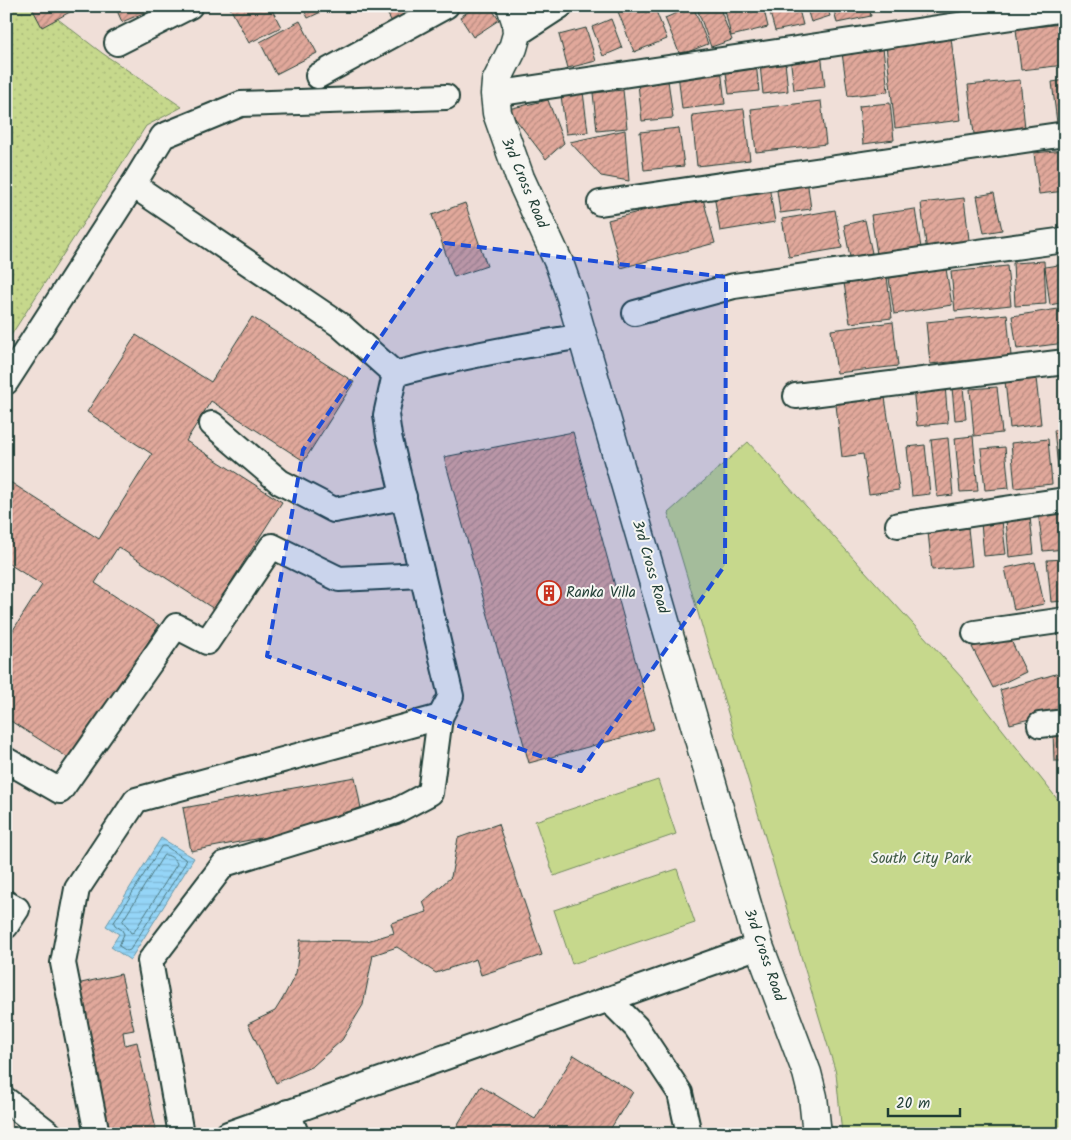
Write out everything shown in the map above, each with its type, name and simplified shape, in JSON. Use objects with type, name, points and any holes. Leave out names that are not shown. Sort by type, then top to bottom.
[{"type":"street","points":[[117,43],[190,6]]},
{"type":"street","points":[[318,76],[446,6]]},
{"type":"street","points":[[511,6],[516,21],[517,34],[560,6]]},
{"type":"street","points":[[495,94],[1022,11],[1065,9]]},
{"type":"street","name":"3rd Cross Road","points":[[517,34],[513,48],[496,82],[497,114],[520,178],[559,263],[583,336],[759,946],[807,1073],[813,1097],[817,1134]]},
{"type":"street","points":[[6,382],[163,136],[241,104],[446,96]]},
{"type":"street","points":[[600,203],[1065,134]]},
{"type":"street","points":[[133,185],[340,325],[395,374]]},
{"type":"street","points":[[635,313],[734,286],[1065,240]]},
{"type":"street","points":[[395,374],[445,362],[583,336]]},
{"type":"street","points":[[796,396],[1065,362]]},
{"type":"street","points":[[182,1134],[150,961],[224,864],[396,811],[430,793],[440,717],[451,696],[389,436],[386,415],[395,374]]},
{"type":"street","points":[[212,424],[280,482],[334,510],[404,497]]},
{"type":"street","points":[[898,525],[1065,500]]},
{"type":"street","points":[[6,760],[60,791],[176,626],[207,642],[272,546],[339,579],[422,574]]},
{"type":"street","points":[[975,633],[1065,620]]},
{"type":"street","points":[[97,1134],[63,963],[77,889],[136,800],[440,717]]},
{"type":"street","points":[[1040,725],[1065,722]]},
{"type":"street","points":[[6,903],[16,909],[6,926]]},
{"type":"street","points":[[228,1134],[292,1123],[608,999],[759,946]]},
{"type":"street","points":[[608,999],[636,1027],[680,1093],[690,1134]]},
{"type":"street","points":[[6,1100],[50,1134]]},
{"type":"highlighted area","points":[[445,243],[726,277],[725,565],[581,771],[267,656],[303,450]]},
{"type":"green space","points":[[6,6],[41,6],[102,53],[182,107],[146,126],[6,343]]},
{"type":"green space","name":"South City Park","points":[[748,442],[962,678],[1065,809],[1065,1134],[842,1134],[836,1073],[668,513]]},
{"type":"green space","points":[[658,780],[676,834],[554,876],[535,821]]},
{"type":"green space","points":[[677,869],[695,923],[572,964],[554,910]]},
{"type":"water","points":[[161,838],[194,858],[130,960],[111,947],[119,934],[106,926]]},
{"type":"building","points":[[31,6],[81,6],[42,27]]},
{"type":"building","points":[[115,6],[152,6],[153,9],[122,22]]},
{"type":"building","points":[[229,6],[270,6],[281,27],[249,43]]},
{"type":"building","points":[[302,6],[334,6],[308,18]]},
{"type":"building","points":[[383,6],[422,6],[392,22]]},
{"type":"building","points":[[477,6],[490,6],[499,20],[473,37],[460,17]]},
{"type":"building","points":[[625,6],[654,6],[667,39],[634,52],[617,9]]},
{"type":"building","points":[[693,6],[708,44],[680,55],[665,18]]},
{"type":"building","points":[[711,6],[719,6],[732,40],[711,47],[698,11]]},
{"type":"building","points":[[724,6],[763,6],[768,27],[731,36]]},
{"type":"building","points":[[768,6],[798,6],[803,25],[775,31]]},
{"type":"building","points":[[806,6],[827,6],[830,16],[811,22]]},
{"type":"building","points":[[833,6],[869,6],[871,16],[837,23]]},
{"type":"building","points":[[611,19],[622,48],[603,56],[592,27]]},
{"type":"building","points":[[300,21],[317,53],[276,74],[260,42]]},
{"type":"building","points":[[1061,24],[1065,65],[1021,70],[1016,29]]},
{"type":"building","points":[[586,28],[596,61],[568,68],[559,35]]},
{"type":"building","points":[[951,38],[961,120],[895,128],[886,45]]},
{"type":"building","points":[[883,48],[888,92],[848,96],[842,53]]},
{"type":"building","points":[[821,52],[825,87],[794,90],[790,56]]},
{"type":"building","points":[[785,62],[788,91],[763,94],[760,65]]},
{"type":"building","points":[[756,63],[759,91],[729,94],[725,66]]},
{"type":"building","points":[[721,68],[725,104],[682,109],[678,73]]},
{"type":"building","points":[[668,80],[673,118],[642,121],[638,84]]},
{"type":"building","points":[[1020,80],[1025,128],[974,134],[968,85]]},
{"type":"building","points":[[1065,80],[1065,130],[1058,131],[1052,82]]},
{"type":"building","points":[[623,90],[627,128],[597,131],[593,93]]},
{"type":"building","points":[[583,92],[588,132],[566,134],[561,95]]},
{"type":"building","points":[[548,100],[564,143],[546,159],[508,109]]},
{"type":"building","points":[[821,101],[826,144],[756,152],[751,109]]},
{"type":"building","points":[[890,103],[894,140],[863,144],[859,106]]},
{"type":"building","points":[[744,109],[750,160],[697,166],[692,115]]},
{"type":"building","points":[[679,128],[684,166],[644,170],[640,132]]},
{"type":"building","points":[[625,130],[629,181],[601,176],[570,142]]},
{"type":"building","points":[[1064,150],[1065,191],[1039,194],[1034,153]]},
{"type":"building","points":[[807,179],[811,209],[780,213],[776,183]]},
{"type":"building","points":[[768,180],[775,222],[720,231],[713,189]]},
{"type":"building","points":[[994,193],[1002,230],[984,233],[977,196]]},
{"type":"building","points":[[702,195],[715,243],[621,268],[608,220]]},
{"type":"building","points":[[964,198],[970,248],[927,253],[921,203]]},
{"type":"building","points":[[465,203],[487,266],[454,277],[432,215]]},
{"type":"building","points":[[915,209],[921,248],[877,254],[871,215]]},
{"type":"building","points":[[835,210],[842,248],[789,257],[782,219]]},
{"type":"building","points":[[865,220],[872,253],[850,257],[844,225]]},
{"type":"building","points":[[1044,261],[1046,304],[1015,306],[1013,263]]},
{"type":"building","points":[[1065,264],[1065,302],[1050,305],[1045,267]]},
{"type":"building","points":[[1007,266],[1011,305],[955,311],[951,272]]},
{"type":"building","points":[[946,269],[952,305],[894,314],[889,278]]},
{"type":"building","points":[[887,277],[892,318],[850,323],[844,283]]},
{"type":"building","points":[[1065,308],[1065,343],[1017,349],[1012,316]]},
{"type":"building","points":[[1007,314],[1011,356],[930,364],[926,322]]},
{"type":"building","points":[[252,317],[354,382],[304,461],[211,401],[186,441],[282,502],[214,609],[118,547],[95,583],[159,625],[73,761],[6,718],[6,641],[42,585],[6,562],[6,482],[7,480],[99,539],[152,454],[87,412],[136,335],[211,382]]},
{"type":"building","points":[[893,322],[898,366],[837,373],[831,330]]},
{"type":"building","points":[[1036,378],[1041,424],[1010,428],[1005,381]]},
{"type":"building","points":[[945,385],[948,423],[917,426],[913,388]]},
{"type":"building","points":[[963,387],[966,419],[955,420],[952,388]]},
{"type":"building","points":[[997,387],[1002,433],[974,436],[970,389]]},
{"type":"building","points":[[884,391],[899,490],[869,494],[863,454],[842,457],[835,396]]},
{"type":"building","points":[[1065,429],[1065,485],[1060,486],[1054,430]]},
{"type":"building","name":"Ranka Villa","points":[[573,432],[654,729],[529,763],[444,457]]},
{"type":"building","points":[[973,436],[978,491],[960,492],[955,438]]},
{"type":"building","points":[[948,438],[953,495],[937,497],[931,440]]},
{"type":"building","points":[[1048,439],[1052,484],[1015,488],[1011,443]]},
{"type":"building","points":[[925,445],[930,494],[912,496],[907,447]]},
{"type":"building","points":[[1005,447],[1009,488],[985,490],[981,449]]},
{"type":"building","points":[[1063,509],[1065,549],[1043,551],[1038,511]]},
{"type":"building","points":[[1030,517],[1034,554],[1009,557],[1006,520]]},
{"type":"building","points":[[1002,521],[1006,554],[984,556],[981,523]]},
{"type":"building","points":[[968,528],[972,566],[932,570],[928,532]]},
{"type":"building","points":[[1065,559],[1065,601],[1051,602],[1047,560]]},
{"type":"building","points":[[1035,562],[1044,604],[1014,610],[1005,568]]},
{"type":"building","points":[[1006,630],[1026,672],[993,688],[972,647]]},
{"type":"building","points":[[1059,673],[1065,696],[1065,710],[1010,724],[1000,690]]},
{"type":"building","points":[[1065,730],[1065,761],[1054,761],[1053,731]]},
{"type":"building","points":[[355,777],[363,819],[191,851],[183,808]]},
{"type":"building","points":[[498,824],[542,955],[481,975],[476,959],[436,973],[397,947],[373,955],[363,1005],[342,1040],[313,1066],[276,1083],[248,1024],[275,1011],[296,973],[300,940],[367,941],[394,933],[391,923],[427,912],[423,902],[451,877],[458,838]]},
{"type":"building","points":[[121,974],[134,1030],[123,1032],[125,1045],[137,1042],[157,1134],[110,1134],[77,984]]},
{"type":"building","points":[[574,1055],[633,1092],[608,1133],[610,1134],[452,1134],[481,1086],[535,1119]]},
{"type":"place","name":"Ranka Villa","points":[[549,593]]}]
